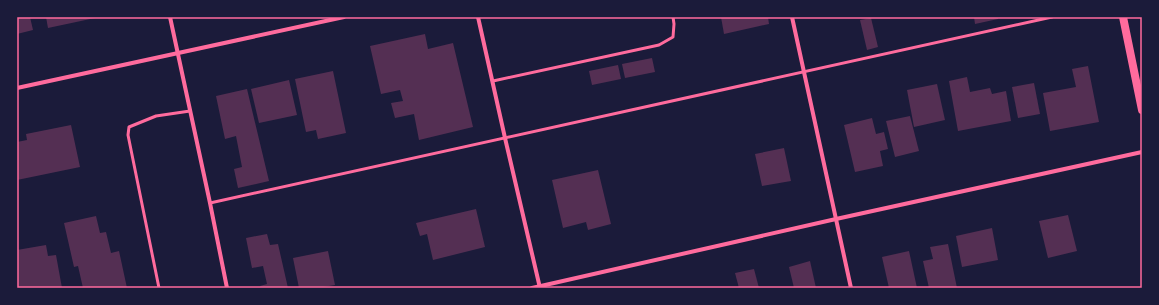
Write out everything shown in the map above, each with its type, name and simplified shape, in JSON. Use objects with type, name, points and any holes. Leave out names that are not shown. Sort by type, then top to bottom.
[{"type":"main road","points":[[1123,17],[1142,110]]},
{"type":"street","points":[[170,17],[227,288]]},
{"type":"street","points":[[17,88],[344,17]]},
{"type":"street","points":[[478,17],[540,287]]},
{"type":"street","points":[[792,17],[852,288]]},
{"type":"street","points":[[532,288],[836,218],[1142,152]]},
{"type":"lane","points":[[493,81],[659,45],[673,37],[674,17]]},
{"type":"lane","points":[[210,202],[1052,17]]},
{"type":"lane","points":[[159,288],[128,135],[129,127],[156,116],[190,111]]},
{"type":"building","points":[[17,17],[30,17],[33,30],[17,34]]},
{"type":"building","points":[[46,17],[94,17],[95,18],[48,28]]},
{"type":"building","points":[[721,17],[768,17],[769,24],[724,34]]},
{"type":"building","points":[[974,17],[998,17],[998,19],[975,24]]},
{"type":"building","points":[[871,18],[878,47],[867,50],[860,20]]},
{"type":"building","points":[[425,34],[428,49],[453,43],[473,127],[419,140],[414,114],[395,118],[391,103],[403,101],[400,90],[381,94],[370,46]]},
{"type":"building","points":[[652,58],[655,72],[625,78],[622,64]]},
{"type":"building","points":[[618,65],[621,79],[592,85],[589,71]]},
{"type":"building","points":[[1088,66],[1099,122],[1050,131],[1043,93],[1076,87],[1072,69]]},
{"type":"building","points":[[333,71],[346,133],[318,139],[316,130],[306,132],[295,79]]},
{"type":"building","points":[[967,77],[970,92],[990,88],[992,94],[1006,91],[1011,121],[958,131],[949,81]]},
{"type":"building","points":[[289,80],[297,115],[259,123],[251,89]]},
{"type":"building","points":[[1034,83],[1040,114],[1018,118],[1012,87]]},
{"type":"building","points":[[937,84],[945,120],[914,127],[907,90]]},
{"type":"building","points":[[247,89],[269,181],[238,188],[234,169],[242,167],[236,136],[225,139],[216,96]]},
{"type":"building","points":[[910,116],[919,151],[895,157],[886,121]]},
{"type":"building","points":[[872,118],[876,134],[884,132],[888,149],[880,151],[883,166],[855,172],[844,125]]},
{"type":"building","points":[[71,125],[80,167],[17,180],[17,142],[27,140],[26,134]]},
{"type":"building","points":[[784,148],[791,181],[762,186],[755,154]]},
{"type":"building","points":[[598,170],[611,224],[588,230],[586,222],[563,228],[552,180]]},
{"type":"building","points":[[476,209],[485,247],[433,260],[427,234],[420,236],[416,223]]},
{"type":"building","points":[[1068,215],[1077,251],[1048,258],[1039,221]]},
{"type":"building","points":[[96,216],[100,233],[106,232],[111,253],[119,251],[127,288],[83,288],[78,266],[74,267],[64,223]]},
{"type":"building","points":[[992,228],[998,260],[962,267],[956,236]]},
{"type":"building","points":[[267,234],[270,245],[278,244],[288,288],[261,288],[260,286],[267,284],[263,266],[252,268],[246,238]]},
{"type":"building","points":[[948,244],[957,288],[929,288],[923,261],[933,259],[930,247]]},
{"type":"building","points":[[46,245],[48,256],[56,255],[62,288],[18,288],[17,250]]},
{"type":"building","points":[[328,251],[335,285],[317,288],[299,288],[293,258]]},
{"type":"building","points":[[909,251],[917,288],[889,288],[882,257]]},
{"type":"building","points":[[810,261],[816,288],[794,288],[789,267]]},
{"type":"building","points":[[754,269],[759,288],[739,288],[735,273]]}]
